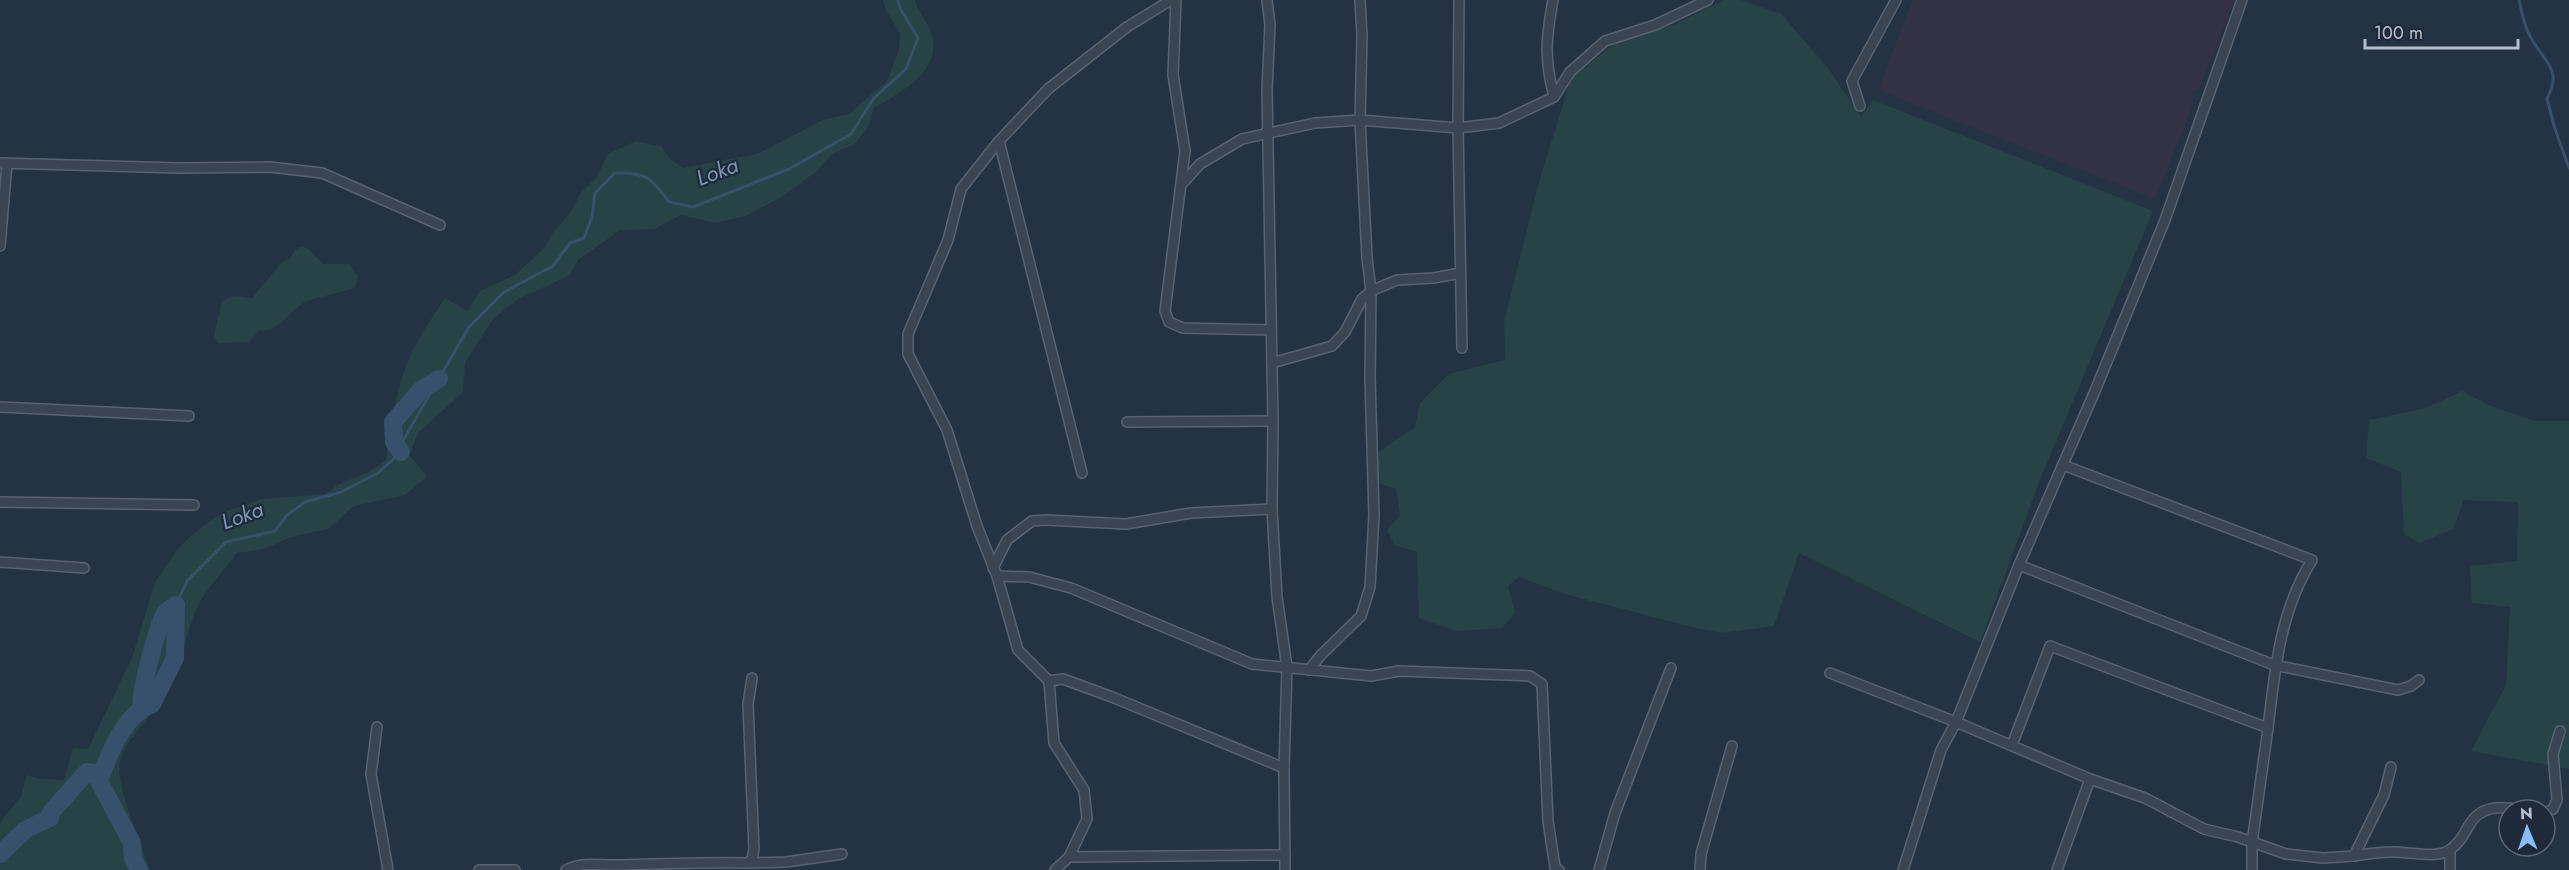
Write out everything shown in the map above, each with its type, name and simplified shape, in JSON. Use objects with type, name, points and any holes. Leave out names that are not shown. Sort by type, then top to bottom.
[{"type":"street","points":[[1055,870],[1069,857],[1087,819],[1084,790],[1054,743],[1050,681],[1018,650],[995,572],[977,526],[947,430],[908,354],[908,334],[948,240],[961,189],[999,141],[1048,89],[1126,27],[1171,0]]},
{"type":"street","points":[[1176,0],[1173,75],[1185,152],[1166,311],[1169,322],[1183,328],[1271,330]]},
{"type":"street","points":[[1267,0],[1270,25],[1267,90],[1273,421],[1272,509],[1277,597],[1287,667],[1284,768],[1285,870]]},
{"type":"street","points":[[1309,670],[1361,616],[1370,587],[1374,515],[1370,378],[1371,291],[1366,258],[1360,120],[1362,36],[1360,0]]},
{"type":"street","points":[[1459,0],[1458,128],[1462,348]]},
{"type":"street","points":[[1553,0],[1546,39],[1546,66],[1554,97]]},
{"type":"street","points":[[1183,183],[1200,164],[1242,139],[1314,123],[1360,120],[1458,128],[1499,123],[1554,97],[1570,72],[1605,41],[1655,25],[1708,0]]},
{"type":"street","points":[[1860,106],[1852,81],[1896,0]]},
{"type":"street","points":[[1903,870],[1941,750],[1956,722],[2019,565],[2169,209],[2242,0]]},
{"type":"street","points":[[999,141],[1082,473]]},
{"type":"street","points":[[0,246],[4,163],[179,168],[270,167],[322,173],[440,225]]},
{"type":"street","points":[[1272,363],[1332,346],[1345,332],[1362,299],[1371,291],[1397,280],[1434,278],[1460,273]]},
{"type":"street","points":[[0,407],[189,416]]},
{"type":"street","points":[[1127,422],[1273,421]]},
{"type":"street","points":[[2063,465],[2312,560],[2300,580],[2284,622],[2274,665],[2252,843],[2252,870]]},
{"type":"street","points":[[0,502],[194,506]]},
{"type":"street","points":[[995,572],[1007,540],[1032,521],[1126,524],[1191,513],[1272,509]]},
{"type":"street","points":[[0,562],[84,568]]},
{"type":"street","points":[[2019,565],[2274,665],[2398,690],[2411,686],[2419,680]]},
{"type":"street","points":[[995,572],[1071,588],[1251,664],[1371,676],[1399,671],[1530,676],[1542,684],[1548,821],[1556,867],[1559,870]]},
{"type":"street","points":[[2012,745],[2050,646],[2268,728]]},
{"type":"street","points":[[1599,870],[1615,813],[1671,668]]},
{"type":"street","points":[[1830,673],[1956,722],[2090,779],[2145,798],[2204,829],[2286,854],[2323,858],[2391,852],[2440,854],[2450,850],[2464,837],[2469,825],[2481,813],[2493,806],[2497,807]]},
{"type":"street","points":[[748,863],[752,859],[754,849],[748,704],[752,678]]},
{"type":"street","points":[[1050,681],[1063,679],[1112,697],[1284,768]]},
{"type":"street","points":[[377,727],[371,774],[388,870]]},
{"type":"street","points":[[2557,798],[2553,754],[2560,731]]},
{"type":"street","points":[[1700,870],[1701,854],[1732,746]]},
{"type":"street","points":[[2354,856],[2384,795],[2391,767]]},
{"type":"street","points":[[2057,870],[2090,779]]},
{"type":"street","points":[[2450,850],[2450,870]]},
{"type":"street","points":[[566,870],[577,864],[619,868],[684,861],[786,862],[842,854]]},
{"type":"street","points":[[1069,857],[1286,855]]},
{"type":"street","points":[[479,870],[515,870]]},
{"type":"shaded area","points":[[1913,0],[2234,0],[2199,89],[2194,90],[2191,99],[2194,102],[2155,199],[1878,90]]},
{"type":"green space","points":[[883,0],[915,0],[930,29],[933,43],[932,56],[927,68],[908,87],[873,109],[869,125],[855,144],[833,153],[817,171],[780,198],[745,216],[715,223],[681,215],[654,229],[620,230],[578,260],[570,275],[518,299],[493,319],[465,362],[463,392],[418,433],[409,455],[427,476],[405,495],[354,506],[328,529],[291,537],[264,549],[237,553],[203,597],[190,626],[172,683],[128,744],[120,761],[119,771],[125,799],[150,870],[0,870],[0,823],[21,796],[27,775],[40,779],[64,780],[73,748],[88,749],[132,658],[155,582],[178,549],[194,533],[222,513],[262,499],[326,494],[339,484],[369,472],[386,460],[395,404],[407,363],[420,337],[445,298],[467,311],[480,291],[515,275],[545,247],[554,231],[572,211],[580,194],[597,177],[608,154],[636,141],[662,147],[670,159],[683,168],[757,154],[823,120],[849,114],[887,81],[899,50],[900,33],[886,10]]},
{"type":"green space","points":[[1723,0],[1741,0],[1781,14],[1828,68],[1861,117],[1873,100],[2153,211],[2041,477],[1980,642],[1799,553],[1774,626],[1722,633],[1565,594],[1519,577],[1508,586],[1515,613],[1502,628],[1456,631],[1419,618],[1417,552],[1395,545],[1387,530],[1400,515],[1396,489],[1374,482],[1379,452],[1415,427],[1420,403],[1449,374],[1505,360],[1504,322],[1539,182],[1571,78],[1618,41],[1676,24]]},
{"type":"green space","points":[[300,247],[307,248],[323,264],[349,264],[358,277],[355,287],[305,302],[271,329],[260,331],[249,342],[218,343],[214,335],[222,301],[234,296],[252,298],[282,262],[291,258],[295,250]]},
{"type":"green space","points":[[2462,391],[2488,405],[2535,421],[2569,421],[2569,769],[2471,751],[2506,685],[2510,607],[2472,603],[2470,566],[2517,561],[2518,502],[2464,500],[2453,529],[2420,543],[2404,535],[2401,472],[2366,458],[2369,420],[2426,408]]},
{"type":"waterway","name":"Loka","points":[[176,605],[187,581],[226,542],[275,531],[287,515],[305,502],[341,492],[378,473],[401,452],[401,444],[469,327],[504,292],[553,266],[570,243],[584,238],[592,217],[595,193],[615,173],[641,175],[652,182],[669,202],[693,207],[789,169],[851,134],[874,98],[906,69],[918,38],[900,8],[898,0]]},
{"type":"waterway","points":[[2519,0],[2528,32],[2550,66],[2553,80],[2547,99],[2569,168]]},
{"type":"waterway","name":"Loka","points":[[401,452],[394,442],[393,422],[421,390],[439,379]]},
{"type":"waterway","name":"Loka","points":[[142,708],[149,661],[158,632],[165,613],[176,605]]},
{"type":"waterway","name":"Loka","points":[[139,870],[133,859],[132,843],[99,781],[118,737],[133,717],[152,704],[175,658],[176,605]]},
{"type":"waterway","points":[[0,854],[25,830],[50,818],[51,812],[87,772],[101,774]]}]
